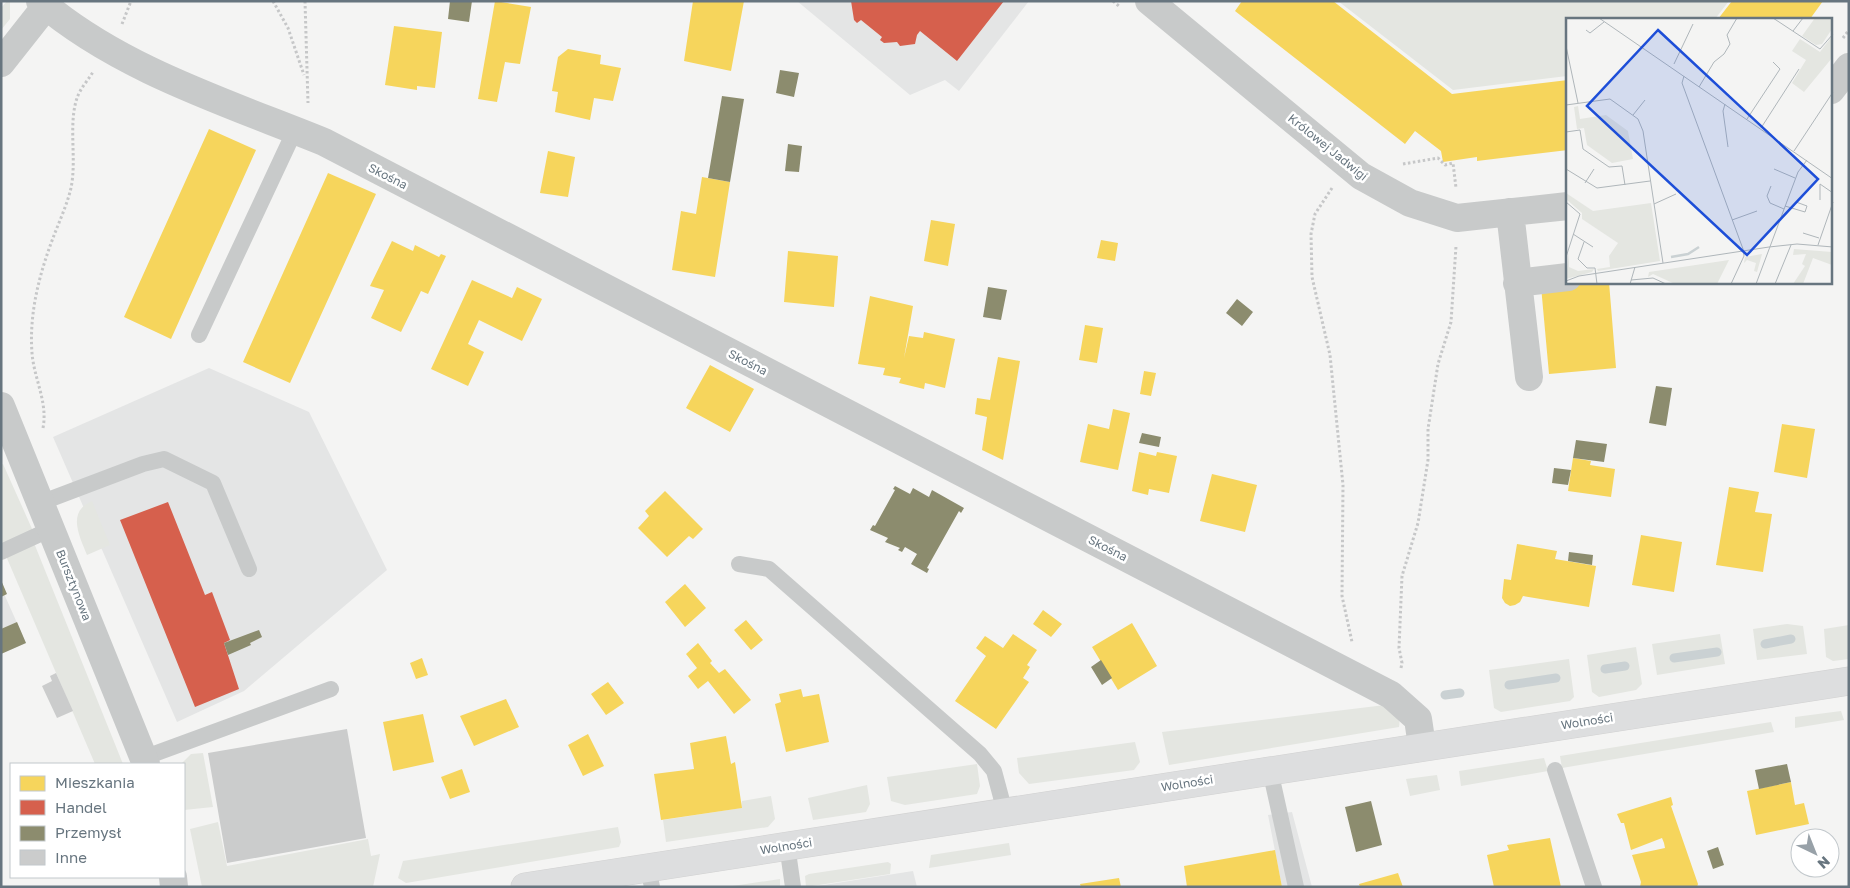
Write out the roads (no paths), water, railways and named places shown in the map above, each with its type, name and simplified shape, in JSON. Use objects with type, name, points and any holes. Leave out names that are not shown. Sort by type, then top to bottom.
[{"type":"street","name":"Królowej Jadwigi","points":[[1150,1],[1361,176],[1410,203],[1510,212],[1566,206]]},
{"type":"street","name":"Skośna","points":[[45,3],[106,49],[324,142],[1392,695],[1418,718],[1422,746]]},
{"type":"street","points":[[1,63],[45,3]]},
{"type":"street","points":[[1832,89],[1849,67]]},
{"type":"street","points":[[1510,212],[1529,377]]},
{"type":"street","points":[[1517,283],[1566,277]]},
{"type":"street","name":"Bursztynowa","points":[[1,406],[145,761]]},
{"type":"street","name":"Wolności","points":[[525,887],[650,877],[787,845],[1849,681]]},
{"type":"lane","points":[[199,335],[294,130]]},
{"type":"lane","points":[[40,503],[144,464],[164,459],[213,484],[249,569]]},
{"type":"lane","points":[[1,552],[51,529]]},
{"type":"lane","points":[[739,564],[769,569],[980,754],[994,772],[1004,812]]},
{"type":"lane","points":[[145,761],[331,689]]},
{"type":"lane","points":[[1270,770],[1296,887]]},
{"type":"lane","points":[[1555,770],[1594,887]]},
{"type":"lane","points":[[787,845],[793,887]]},
{"type":"waterway","points":[[1765,644],[1791,639]]},
{"type":"waterway","points":[[1674,658],[1717,652]]},
{"type":"waterway","points":[[1605,669],[1625,666]]},
{"type":"waterway","points":[[1509,685],[1556,678]]},
{"type":"waterway","points":[[1445,695],[1460,693]]}]
